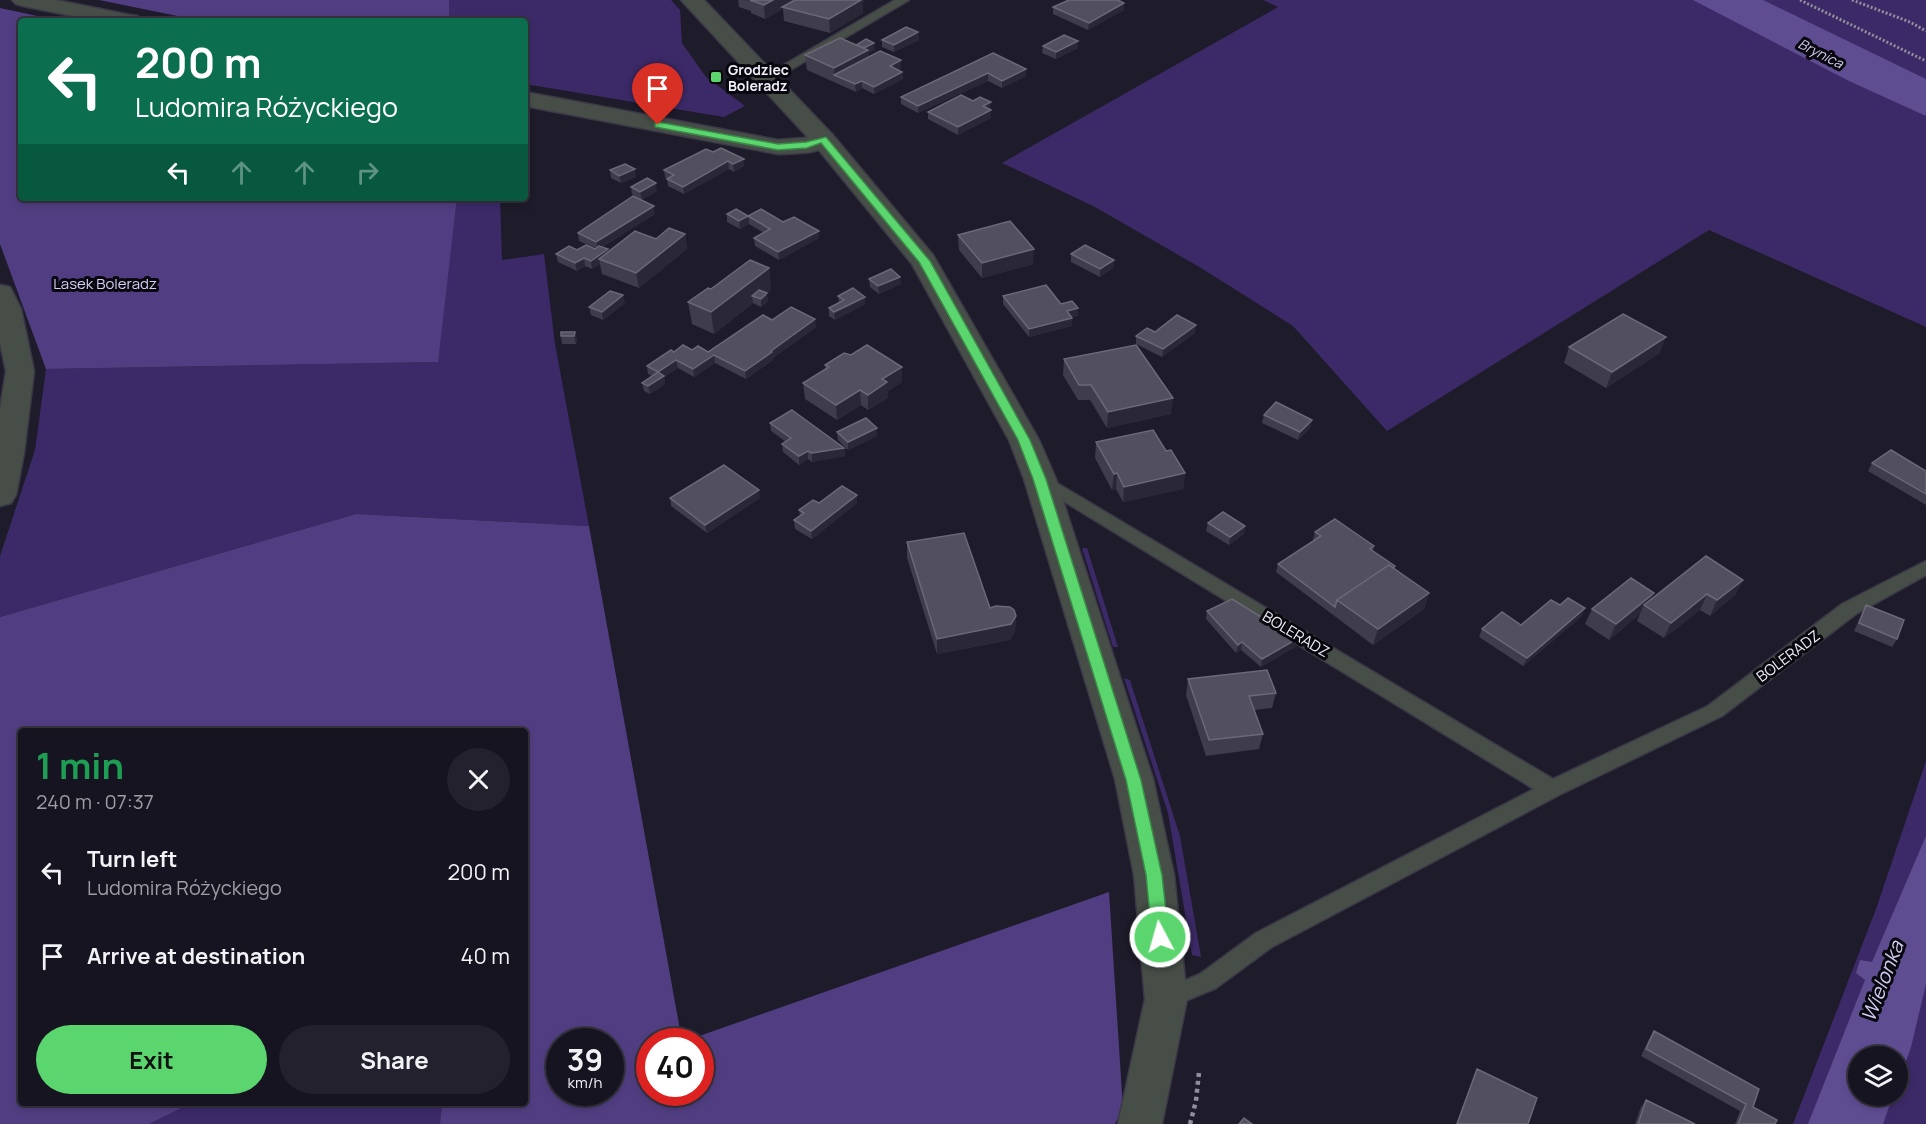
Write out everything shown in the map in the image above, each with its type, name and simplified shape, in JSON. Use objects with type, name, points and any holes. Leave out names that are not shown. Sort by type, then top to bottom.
[{"type":"street","points":[[23,0],[115,18]]},
{"type":"street","points":[[692,0],[823,139],[924,261],[1024,440],[1040,479],[1134,780],[1154,875],[1166,999],[1140,1124]]},
{"type":"street","points":[[528,101],[778,147],[807,145],[823,139]]},
{"type":"street","points":[[0,293],[7,309],[20,371],[9,453],[0,495]]},
{"type":"lane","points":[[766,79],[903,0]]},
{"type":"lane","name":"BOLERADZ","points":[[1040,479],[1552,789]]},
{"type":"lane","name":"BOLERADZ","points":[[1166,999],[1208,981],[1264,940],[1552,789],[1715,711],[1849,609],[1926,567]]},
{"type":"path","points":[[1800,0],[1926,62]]},
{"type":"path","points":[[1852,0],[1910,22],[1926,31]]},
{"type":"shaded area","points":[[449,0],[671,0],[680,10],[682,43],[706,77],[745,106],[724,117],[528,84],[528,18],[449,18]]},
{"type":"shaded area","points":[[1263,0],[1926,0],[1926,327],[1709,230],[1387,431],[1293,326],[1201,268],[1095,207],[1002,163],[1278,7]]},
{"type":"shaded area","points":[[457,201],[500,201],[502,260],[544,254],[555,344],[589,526],[356,514],[0,617],[0,556],[35,450],[46,369],[437,362]]},
{"type":"shaded area","points":[[1082,548],[1087,548],[1118,647],[1113,647]]},
{"type":"shaded area","points":[[1124,678],[1130,680],[1180,836],[1201,957],[1192,955],[1168,813]]},
{"type":"shaded area","points":[[1926,761],[1926,1124],[1793,1124],[1876,909]]},
{"type":"shaded area","points":[[186,1106],[442,1106],[440,1124],[149,1124]]},
{"type":"green space","points":[[99,0],[449,0],[449,18],[187,18]]},
{"type":"green space","name":"Lasek Boleradz","points":[[0,8],[47,18],[18,18],[18,201],[457,201],[438,362],[46,369],[0,244]]},
{"type":"green space","points":[[356,514],[589,526],[680,1028],[636,1028],[636,1106],[714,1106],[714,1031],[1109,892],[1123,1109],[1115,1124],[440,1124],[442,1106],[528,1106],[528,728],[18,728],[18,1106],[186,1106],[149,1124],[0,1124],[0,617]]},
{"type":"water","name":"Brynica","points":[[1693,0],[1763,0],[1926,79],[1926,116],[1849,81]]},
{"type":"water","name":"Wielonka","points":[[1926,836],[1926,984],[1908,1056],[1908,1046],[1848,1046],[1848,1106],[1889,1106],[1883,1124],[1808,1124],[1865,980],[1856,973],[1860,960],[1872,962]]},
{"type":"building","points":[[750,0],[773,0],[764,5]]},
{"type":"building","points":[[795,0],[861,0],[829,19],[782,7]]},
{"type":"building","points":[[1069,0],[1118,0],[1124,3],[1089,23],[1053,7]]},
{"type":"building","points":[[906,27],[918,32],[894,45],[882,40]]},
{"type":"building","points":[[1064,35],[1078,41],[1056,52],[1043,46]]},
{"type":"building","points":[[840,38],[868,50],[834,68],[805,55]]},
{"type":"building","points":[[866,39],[874,43],[864,48],[856,45]]},
{"type":"building","points":[[880,51],[901,60],[890,66],[902,72],[874,87],[862,81],[855,84],[834,75]]},
{"type":"building","points":[[993,53],[1026,69],[1002,81],[988,73],[918,106],[901,97]]},
{"type":"building","points":[[961,95],[973,101],[980,97],[991,102],[983,106],[991,110],[958,127],[928,112]]},
{"type":"building","points":[[721,148],[744,159],[733,164],[728,161],[683,187],[667,179],[674,175],[664,170],[706,149],[713,152]]},
{"type":"building","points":[[625,164],[635,169],[619,176],[610,170]]},
{"type":"building","points":[[647,178],[656,183],[640,192],[631,187]]},
{"type":"building","points":[[633,196],[654,206],[596,242],[578,233]]},
{"type":"building","points":[[736,209],[748,216],[739,221],[727,214]]},
{"type":"building","points":[[761,209],[783,222],[794,217],[819,231],[778,252],[754,238],[770,229],[748,216]]},
{"type":"building","points":[[1010,221],[1034,249],[982,263],[958,235]]},
{"type":"building","points":[[669,228],[685,234],[636,273],[599,259],[635,231],[656,239]]},
{"type":"building","points":[[586,245],[595,249],[599,246],[608,249],[591,261],[584,258],[575,263],[556,254],[569,246],[577,250]]},
{"type":"building","points":[[1085,245],[1114,260],[1100,269],[1071,254]]},
{"type":"building","points":[[750,260],[769,268],[711,312],[688,302],[708,288],[711,289]]},
{"type":"building","points":[[891,269],[900,277],[878,286],[869,279]]},
{"type":"building","points":[[1046,285],[1061,304],[1072,301],[1078,308],[1067,311],[1072,318],[1029,329],[1003,296]]},
{"type":"building","points":[[853,288],[865,297],[834,312],[829,308],[844,300],[838,296]]},
{"type":"building","points":[[759,290],[767,293],[761,299],[752,296]]},
{"type":"building","points":[[610,291],[623,295],[602,312],[589,307]]},
{"type":"building","points":[[791,307],[815,319],[745,371],[714,355],[693,369],[676,360],[658,372],[647,366],[671,350],[674,352],[683,345],[692,350],[698,346],[708,352],[763,315],[772,320]]},
{"type":"building","points":[[1623,314],[1666,337],[1612,372],[1569,347]]},
{"type":"building","points":[[1177,315],[1196,325],[1163,349],[1136,336],[1147,328],[1155,332]]},
{"type":"building","points":[[561,332],[575,332],[574,336],[561,336]]},
{"type":"building","points":[[867,345],[902,367],[882,379],[887,382],[868,395],[860,390],[836,405],[803,383],[829,367],[825,365],[844,353],[851,355]]},
{"type":"building","points":[[1136,345],[1173,398],[1108,412],[1091,385],[1079,385],[1064,359]]},
{"type":"building","points":[[658,372],[664,376],[648,386],[642,383]]},
{"type":"building","points":[[1276,402],[1312,420],[1300,432],[1264,415]]},
{"type":"building","points":[[792,410],[844,448],[812,453],[808,451],[799,456],[782,444],[791,438],[770,423]]},
{"type":"building","points":[[866,418],[877,428],[848,442],[837,432]]},
{"type":"building","points":[[1153,430],[1166,451],[1171,450],[1185,473],[1124,487],[1096,442]]},
{"type":"building","points":[[1891,450],[1926,471],[1926,494],[1872,463]]},
{"type":"building","points":[[724,465],[759,490],[705,525],[670,498]]},
{"type":"building","points":[[842,486],[857,495],[811,531],[794,520],[804,513],[799,510],[813,500],[819,503]]},
{"type":"building","points":[[1223,512],[1245,526],[1230,537],[1208,523]]},
{"type":"building","points":[[1335,519],[1374,546],[1370,549],[1395,566],[1393,568],[1389,565],[1337,600],[1335,607],[1278,564],[1321,536],[1315,532]]},
{"type":"building","points":[[964,533],[990,608],[1010,607],[1016,616],[1011,624],[937,639],[907,542]]},
{"type":"building","points":[[1706,556],[1743,580],[1717,600],[1707,594],[1671,623],[1644,605]]},
{"type":"building","points":[[1389,565],[1429,593],[1378,629],[1337,600]]},
{"type":"building","points":[[1631,578],[1654,593],[1616,624],[1592,609]]},
{"type":"building","points":[[1568,598],[1585,608],[1527,658],[1482,629],[1502,612],[1521,625],[1551,600],[1560,605]]},
{"type":"building","points":[[1232,599],[1297,639],[1262,659],[1242,642],[1238,645],[1207,611]]},
{"type":"building","points":[[1866,605],[1904,620],[1897,639],[1859,623]]},
{"type":"building","points":[[1267,670],[1276,693],[1249,696],[1263,734],[1209,740],[1188,679]]},
{"type":"building","points":[[1654,1031],[1759,1089],[1753,1107],[1777,1120],[1775,1124],[1738,1124],[1746,1104],[1646,1049]]},
{"type":"building","points":[[1477,1069],[1537,1098],[1528,1124],[1457,1124]]},
{"type":"building","points":[[1646,1100],[1695,1124],[1638,1124]]},
{"type":"building","points":[[1244,1118],[1252,1124],[1239,1124]]},
{"type":"place","name":"Grodziec Boleradz","points":[[716,77]]},
{"type":"route","points":[[658,125],[778,147],[807,145],[823,139],[924,261],[1024,440],[1040,479],[1134,780],[1154,875],[1160,937]]}]
